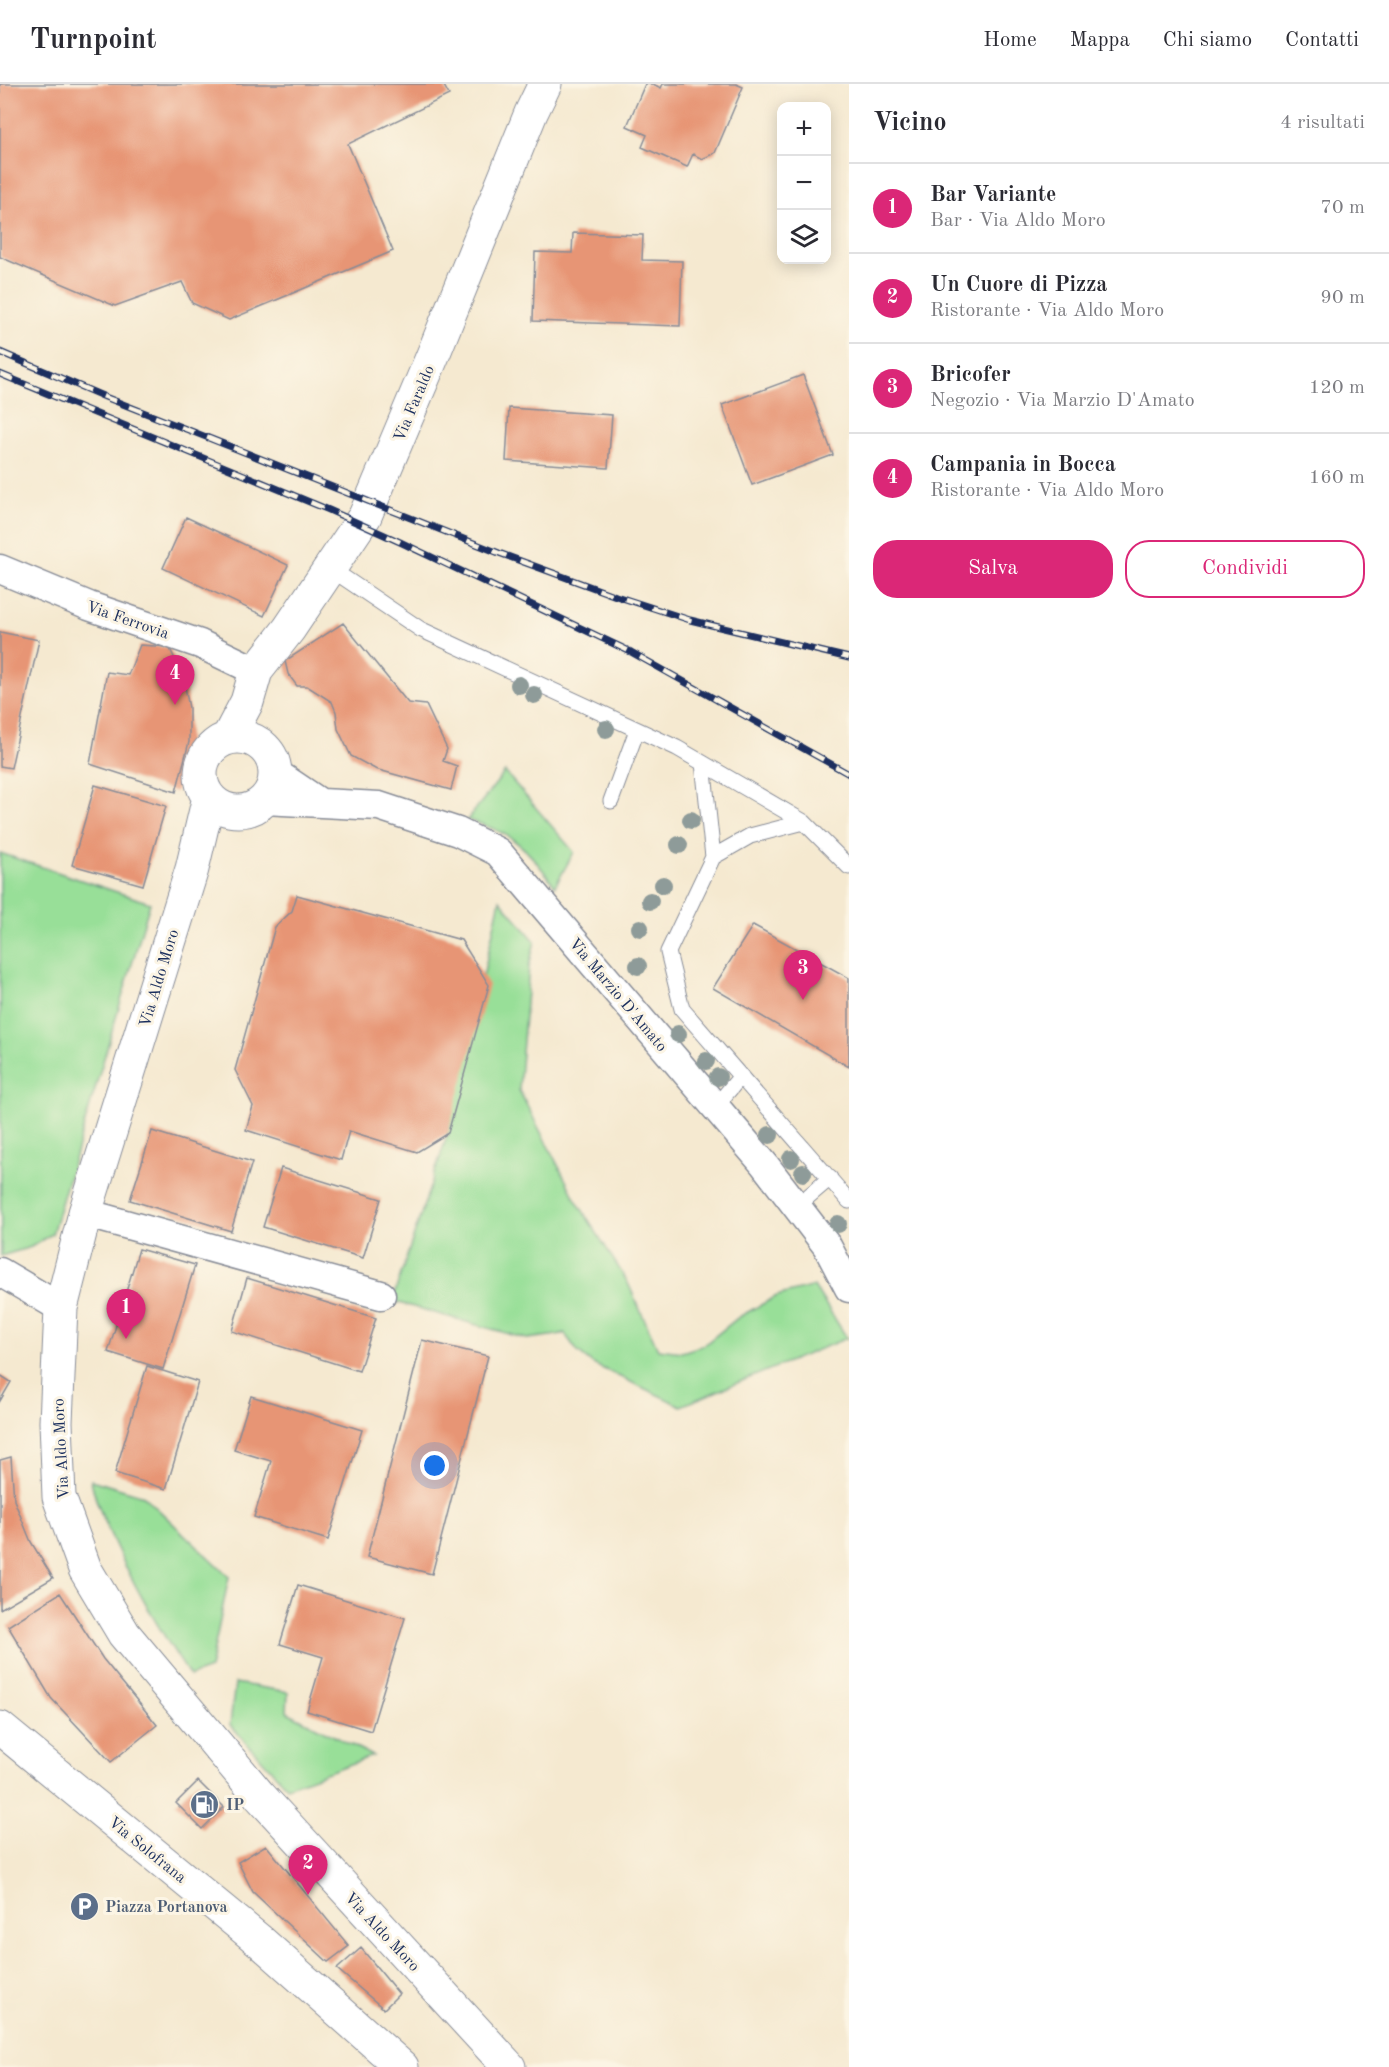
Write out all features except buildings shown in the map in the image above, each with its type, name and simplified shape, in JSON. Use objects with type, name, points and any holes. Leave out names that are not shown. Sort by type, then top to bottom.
[{"type":"street","name":"Via Faraldo","points":[[256,671],[332,569],[365,516],[433,355],[536,94]]},
{"type":"street","name":"Via Ferrovia","points":[[0,569],[89,606],[200,644],[256,671]]},
{"type":"street","name":"Via Aldo Moro","points":[[256,671],[247,702],[228,738],[216,744],[207,753],[202,765],[201,778],[204,790],[209,797],[192,869],[85,1213],[61,1308],[56,1422],[59,1497],[85,1569],[124,1634],[259,1795],[509,2067]]},
{"type":"street","points":[[247,702],[260,744]]},
{"type":"street","points":[[209,797],[222,808],[235,811],[261,794],[273,762],[268,752],[260,744],[239,736],[228,738]]},
{"type":"street","name":"Via Aldo Moro","points":[[192,869],[261,794]]},
{"type":"street","name":"Via Marzio D'Amato","points":[[261,794],[379,806],[458,832],[498,852],[764,1164],[827,1246],[849,1287]]},
{"type":"street","points":[[85,1213],[381,1295]]},
{"type":"street","points":[[0,1272],[61,1308]]},
{"type":"street","name":"Via Solofrana","points":[[0,1728],[261,1942],[402,2067]]},
{"type":"lane","points":[[332,569],[420,629],[703,763],[804,822],[849,867]]},
{"type":"lane","points":[[611,801],[637,730]]},
{"type":"lane","points":[[703,763],[713,857],[668,952],[682,1009],[849,1201]]},
{"type":"lane","points":[[713,857],[750,836],[804,822]]},
{"type":"lane","points":[[715,1107],[741,1076]]},
{"type":"lane","points":[[796,1206],[830,1178]]},
{"type":"green space","points":[[505,772],[574,852],[555,886],[527,852],[508,836],[467,820]]},
{"type":"green space","points":[[0,853],[150,903],[52,1234],[31,1247],[1,1256]]},
{"type":"green space","points":[[500,900],[535,941],[529,966],[519,1090],[576,1200],[627,1281],[658,1349],[682,1352],[704,1345],[739,1317],[777,1296],[814,1286],[847,1338],[681,1406],[593,1364],[578,1352],[565,1334],[527,1339],[392,1301],[448,1133]]},
{"type":"green space","points":[[91,1480],[144,1496],[229,1577],[210,1669],[190,1676],[168,1643],[121,1558],[100,1510]]},
{"type":"green space","points":[[235,1683],[288,1692],[287,1712],[373,1756],[287,1787],[230,1725]]},
{"type":"railway","points":[[0,352],[105,397],[499,553],[616,596],[690,620],[849,658]]},
{"type":"railway","points":[[0,374],[329,510],[400,542],[631,652],[849,774]]},
{"type":"place","name":"Campania in Bocca","points":[[175,705]]},
{"type":"place","name":"Bricofer","points":[[803,1000]]},
{"type":"place","name":"Bar Variante","points":[[126,1339]]},
{"type":"place","name":"IP","points":[[205,1804]]},
{"type":"place","name":"Un Cuore di Pizza","points":[[308,1895]]},
{"type":"place","name":"Piazza Portanova","points":[[84,1906]]}]
